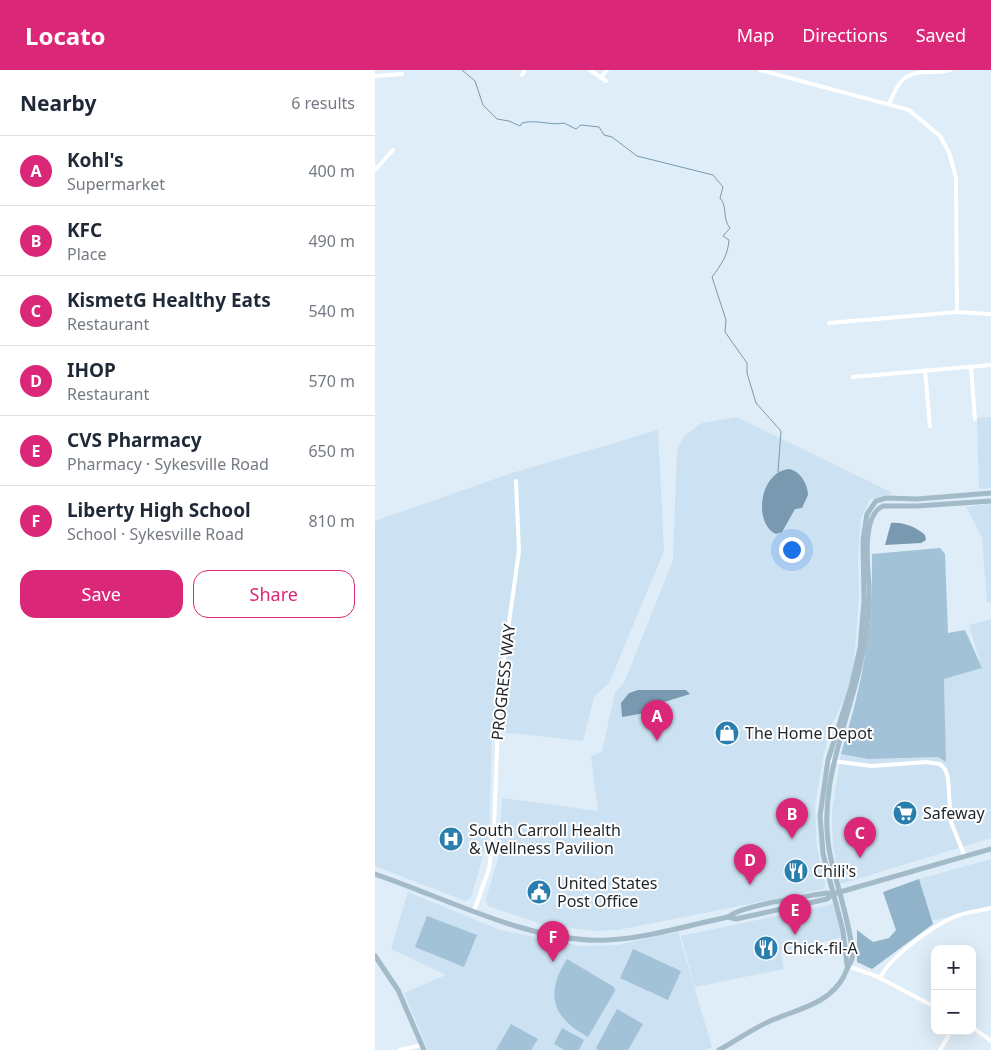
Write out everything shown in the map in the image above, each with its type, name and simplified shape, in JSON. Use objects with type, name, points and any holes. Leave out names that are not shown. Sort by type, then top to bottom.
[{"type":"street","points":[[521,76],[525,70]]},
{"type":"street","points":[[590,70],[606,81]]},
{"type":"street","points":[[601,77],[607,70]]},
{"type":"street","points":[[760,70],[909,110],[929,125],[943,141],[953,163],[956,178],[957,312]]},
{"type":"street","points":[[889,104],[899,82],[906,77],[919,72],[941,73],[950,70]]},
{"type":"street","points":[[375,76],[402,74]]},
{"type":"street","points":[[375,170],[393,150]]},
{"type":"street","points":[[829,322],[957,312],[991,314]]},
{"type":"street","points":[[853,377],[991,365]]},
{"type":"street","points":[[971,367],[975,419]]},
{"type":"street","points":[[925,370],[930,426]]},
{"type":"street","name":"PROGRESS WAY","points":[[475,911],[489,869],[494,837],[499,694],[519,551],[516,481]]},
{"type":"street","points":[[847,966],[827,830],[831,760],[860,648],[863,613],[862,553],[869,509],[881,499],[917,499],[991,493]]},
{"type":"street","points":[[867,530],[873,515],[883,506],[991,501]]},
{"type":"street","points":[[831,760],[872,766],[926,762],[940,764],[949,778],[951,822],[965,857]]},
{"type":"street","points":[[375,874],[523,928],[569,938],[598,940],[632,937],[728,917],[736,919],[827,898],[991,849]]},
{"type":"street","points":[[719,1050],[769,1022],[821,1000],[833,991],[853,952],[850,932],[836,894]]},
{"type":"street","points":[[880,978],[888,965],[937,927],[955,917],[991,908]]},
{"type":"street","points":[[843,931],[848,936],[853,952]]},
{"type":"street","points":[[375,956],[396,986],[423,1048],[400,1050]]},
{"type":"street","points":[[847,966],[880,978],[931,1005]]},
{"type":"street","points":[[976,1030],[991,1041]]},
{"type":"street","points":[[940,1050],[949,1035]]},
{"type":"shaded area","points":[[737,417],[893,493],[870,499],[861,518],[858,553],[859,596],[854,661],[847,692],[830,729],[815,805],[817,847],[825,884],[824,889],[618,930],[593,931],[542,924],[488,906],[486,899],[499,855],[502,798],[598,811],[591,756],[602,752],[615,692],[624,683],[673,560],[677,449],[685,435],[702,423]]},
{"type":"shaded area","points":[[991,417],[991,488],[979,489],[977,418]]},
{"type":"shaded area","points":[[658,430],[664,551],[609,683],[594,697],[583,741],[492,731],[489,835],[471,898],[465,901],[375,866],[375,521],[509,474]]},
{"type":"shaded area","points":[[789,469],[797,472],[803,479],[808,495],[802,508],[795,509],[782,532],[776,534],[764,520],[762,510],[763,499],[771,479],[779,472]]},
{"type":"shaded area","points":[[991,504],[991,602],[987,602],[982,537],[966,507]]},
{"type":"shaded area","points":[[891,523],[900,523],[913,527],[925,535],[926,540],[921,543],[885,545]]},
{"type":"shaded area","points":[[940,548],[945,554],[948,633],[965,630],[982,668],[944,679],[946,762],[938,757],[868,759],[841,754],[861,679],[865,655],[871,607],[872,554]]},
{"type":"shaded area","points":[[991,619],[991,838],[841,884],[833,846],[832,810],[841,754],[868,759],[938,757],[945,762],[944,679],[982,668],[969,625]]},
{"type":"shaded area","points":[[638,690],[686,690],[690,694],[661,703],[656,711],[622,717],[621,703],[629,693]]},
{"type":"shaded area","points":[[991,859],[991,906],[932,921],[919,879]]},
{"type":"shaded area","points":[[919,879],[933,924],[872,969],[857,962],[857,930],[873,942],[889,938],[896,930],[883,892]]},
{"type":"shaded area","points":[[408,892],[500,930],[580,946],[617,945],[678,932],[712,1047],[706,1050],[428,1050],[404,993],[446,975],[391,949]]},
{"type":"shaded area","points":[[833,904],[843,937],[781,952],[784,969],[695,987],[681,936]]},
{"type":"shaded area","points":[[427,916],[477,935],[464,967],[415,947]]},
{"type":"shaded area","points":[[633,949],[681,971],[668,1000],[620,978]]},
{"type":"shaded area","points":[[567,959],[614,987],[615,991],[588,1037],[567,1022],[556,1004],[554,994],[556,984]]},
{"type":"shaded area","points":[[617,1009],[643,1024],[628,1050],[598,1050],[596,1048]]},
{"type":"shaded area","points":[[511,1024],[538,1039],[531,1050],[496,1050]]},
{"type":"shaded area","points":[[562,1028],[584,1040],[579,1050],[564,1050],[554,1044]]},
{"type":"waterway","points":[[462,70],[475,81],[483,105],[497,119],[509,121],[520,126],[522,123],[533,122],[564,123],[576,129],[581,125],[599,127],[604,135],[612,137],[637,156],[713,175],[723,187],[720,198],[724,205],[726,221],[730,228],[723,236],[729,240],[723,260],[712,277],[726,320],[725,332],[747,363],[747,373],[756,403],[781,431],[778,472]]},
{"type":"place","name":"The Home Depot","points":[[727,733]]},
{"type":"place","name":"Kohl's","points":[[657,741]]},
{"type":"place","name":"Safeway","points":[[905,813]]},
{"type":"place","name":"South Carroll Health & Wellness Pavilion","points":[[451,839]]},
{"type":"place","name":"KFC","points":[[792,839]]},
{"type":"place","name":"KismetG Healthy Eats","points":[[860,858]]},
{"type":"place","name":"Chili's","points":[[796,871]]},
{"type":"place","name":"IHOP","points":[[750,885]]},
{"type":"place","name":"United States Post Office","points":[[539,892]]},
{"type":"place","name":"CVS Pharmacy","points":[[795,935]]},
{"type":"place","name":"Chick-fil-A","points":[[766,948]]},
{"type":"place","name":"Liberty High School","points":[[553,962]]}]
